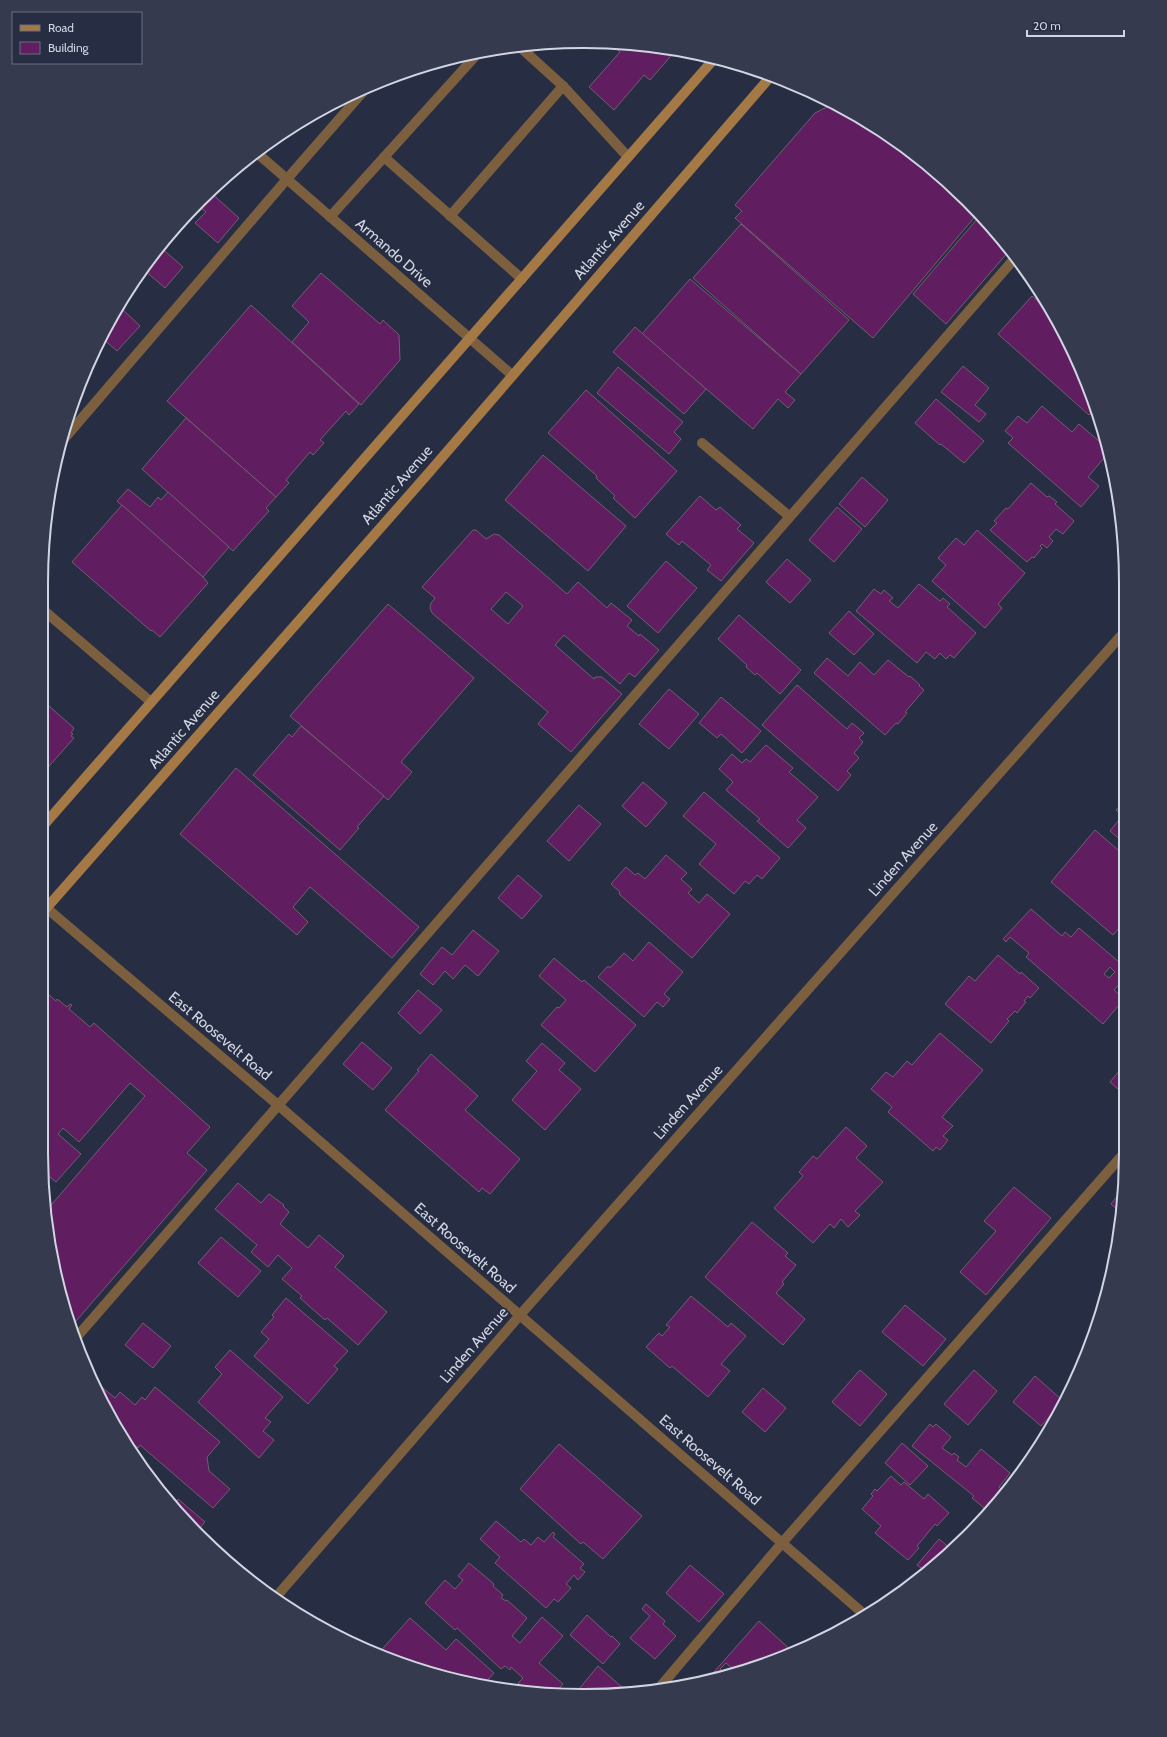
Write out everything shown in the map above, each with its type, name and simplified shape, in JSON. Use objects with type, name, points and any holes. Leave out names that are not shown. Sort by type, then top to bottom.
[{"type":"main road","points":[[48,820],[710,63]]},
{"type":"main road","name":"Atlantic Avenue","points":[[48,905],[512,375],[767,81]]},
{"type":"street","points":[[525,52],[563,86],[628,157]]},
{"type":"street","points":[[330,216],[472,60]]},
{"type":"street","points":[[450,216],[563,86]]},
{"type":"street","points":[[70,432],[357,99]]},
{"type":"street","name":"Armando Drive","points":[[261,157],[512,375]]},
{"type":"street","points":[[384,157],[522,279]]},
{"type":"street","points":[[79,1334],[789,516],[1011,262]]},
{"type":"street","points":[[702,443],[789,516]]},
{"type":"street","points":[[48,614],[151,702]]},
{"type":"street","name":"Linden Avenue","points":[[279,1594],[520,1315],[1119,638]]},
{"type":"street","name":"East Roosevelt Road","points":[[48,911],[278,1105],[861,1611]]},
{"type":"street","points":[[665,1682],[782,1543],[1119,1159]]},
{"type":"building","points":[[616,49],[671,56],[650,80],[644,75],[614,110],[589,87],[620,52]]},
{"type":"building","points":[[827,107],[881,138],[909,159],[937,181],[974,218],[873,338],[735,218],[742,211],[735,205],[815,113]]},
{"type":"building","points":[[214,196],[239,218],[218,243],[195,223],[206,212],[202,208]]},
{"type":"building","points":[[976,220],[1006,255],[946,324],[913,294]]},
{"type":"building","points":[[741,224],[849,320],[801,374],[693,278]]},
{"type":"building","points":[[165,251],[183,267],[165,288],[148,273]]},
{"type":"building","points":[[321,273],[380,324],[383,320],[399,335],[400,360],[361,405],[292,342],[309,322],[292,306]]},
{"type":"building","points":[[690,279],[801,374],[785,392],[795,400],[788,408],[778,399],[753,429],[642,334]]},
{"type":"building","points":[[1032,296],[1038,301],[1064,347],[1091,413],[1089,415],[998,334]]},
{"type":"building","points":[[251,305],[359,404],[349,415],[346,411],[320,440],[324,443],[313,455],[310,452],[286,480],[289,483],[276,497],[167,401]]},
{"type":"building","points":[[123,310],[140,326],[117,351],[106,341]]},
{"type":"building","points":[[635,327],[706,389],[684,414],[613,352]]},
{"type":"building","points":[[963,366],[989,388],[975,405],[986,414],[979,422],[941,392]]},
{"type":"building","points":[[618,367],[683,422],[674,432],[681,439],[669,454],[597,393]]},
{"type":"building","points":[[586,390],[677,471],[635,518],[613,498],[615,496],[596,478],[597,476],[548,433]]},
{"type":"building","points":[[936,399],[984,441],[964,463],[941,444],[940,445],[915,423]]},
{"type":"building","points":[[1042,406],[1072,432],[1079,424],[1100,442],[1104,458],[1088,477],[1099,486],[1081,507],[1008,443],[1013,438],[1005,431],[1018,416],[1027,423]]},
{"type":"building","points":[[186,418],[276,497],[266,508],[269,511],[233,551],[142,469]]},
{"type":"building","points":[[543,455],[626,526],[588,571],[505,500]]},
{"type":"building","points":[[862,477],[888,500],[865,527],[839,504]]},
{"type":"building","points":[[1031,483],[1047,497],[1049,496],[1057,502],[1055,504],[1074,521],[1063,534],[1056,529],[1049,537],[1053,541],[1047,548],[1042,544],[1040,546],[1042,548],[1034,558],[1032,557],[1027,562],[990,530],[997,523],[994,521],[1006,508],[1008,509]]},
{"type":"building","points":[[128,489],[150,507],[158,497],[161,500],[168,492],[229,547],[203,577],[117,501]]},
{"type":"building","points":[[700,496],[716,510],[720,507],[741,525],[737,529],[754,543],[721,581],[707,570],[711,565],[682,541],[679,545],[666,534]]},
{"type":"building","points":[[122,505],[208,583],[160,637],[152,630],[151,631],[72,562]]},
{"type":"building","points":[[837,507],[862,529],[834,562],[809,540]]},
{"type":"building","points":[[473,530],[476,530],[486,539],[494,534],[499,535],[567,594],[578,582],[607,608],[611,603],[632,620],[627,626],[639,636],[640,634],[659,650],[635,677],[629,673],[620,684],[564,635],[555,645],[594,679],[595,677],[602,677],[622,694],[571,752],[538,724],[548,712],[432,613],[430,608],[431,603],[435,598],[422,587]],"holes":[[[506,592],[523,606],[508,624],[491,609]]]},
{"type":"building","points":[[977,530],[1025,573],[998,604],[1002,608],[985,628],[932,581],[946,565],[938,558],[956,538],[964,545]]},
{"type":"building","points":[[787,559],[811,580],[790,603],[766,582]]},
{"type":"building","points":[[666,561],[697,588],[658,633],[627,606]]},
{"type":"building","points":[[919,584],[940,601],[943,598],[950,604],[947,607],[976,633],[954,658],[950,655],[946,659],[940,653],[935,659],[926,652],[917,663],[856,611],[874,589],[881,594],[884,590],[893,598],[889,601],[898,608]]},
{"type":"building","points":[[388,604],[474,678],[401,762],[412,772],[388,800],[290,716]]},
{"type":"building","points":[[849,611],[874,634],[854,655],[829,633]]},
{"type":"building","points":[[739,615],[801,670],[780,694],[757,673],[755,675],[746,667],[747,665],[718,639]]},
{"type":"building","points":[[827,658],[848,676],[860,662],[874,675],[888,660],[909,677],[910,676],[924,690],[905,712],[907,713],[898,724],[896,723],[885,735],[814,673]]},
{"type":"building","points":[[797,685],[847,729],[852,723],[864,733],[859,738],[863,742],[854,753],[859,758],[847,771],[851,775],[838,791],[762,725]]},
{"type":"building","points":[[669,689],[699,714],[669,749],[639,724]]},
{"type":"building","points":[[721,697],[761,731],[742,753],[721,734],[717,738],[699,723]]},
{"type":"building","points":[[48,705],[74,728],[71,736],[74,738],[48,767]]},
{"type":"building","points":[[301,726],[384,796],[357,827],[359,828],[340,850],[253,775],[289,734],[292,737]]},
{"type":"building","points":[[766,745],[793,768],[789,772],[818,797],[797,820],[806,828],[788,848],[757,821],[760,819],[726,790],[733,782],[719,769],[732,754],[742,763],[746,759],[750,762]]},
{"type":"building","points":[[236,768],[419,927],[392,958],[310,887],[293,907],[308,922],[297,935],[180,834]]},
{"type":"building","points":[[643,782],[667,803],[646,827],[622,806]]},
{"type":"building","points":[[704,792],[780,858],[762,879],[757,875],[749,884],[745,881],[734,894],[699,864],[716,844],[683,816]]},
{"type":"building","points":[[579,805],[601,824],[569,861],[547,841]]},
{"type":"building","points":[[1119,820],[1119,838],[1110,831]]},
{"type":"building","points":[[1095,830],[1119,851],[1119,928],[1113,935],[1051,882]]},
{"type":"building","points":[[666,855],[687,873],[681,879],[692,889],[688,893],[699,903],[707,894],[730,914],[692,958],[619,894],[620,892],[611,884],[626,867],[635,875],[638,873],[645,879]]},
{"type":"building","points":[[518,875],[542,896],[522,919],[498,898]]},
{"type":"building","points":[[1031,909],[1062,936],[1065,932],[1071,937],[1079,928],[1119,962],[1119,984],[1114,990],[1119,994],[1119,1005],[1103,1024],[1026,957],[1029,953],[1010,937],[1006,942],[1003,939]],"holes":[[[1110,967],[1115,972],[1109,978],[1104,974]]]},
{"type":"building","points":[[473,930],[499,951],[478,976],[465,965],[453,979],[445,971],[433,985],[420,974],[442,947],[452,955]]},
{"type":"building","points":[[649,942],[683,972],[664,994],[670,999],[663,1007],[657,1002],[644,1017],[598,977],[607,967],[611,967],[624,953],[633,961]]},
{"type":"building","points":[[998,955],[1039,988],[1030,998],[1028,996],[1024,1001],[1026,1002],[1017,1013],[1015,1011],[1007,1019],[1009,1021],[991,1043],[945,1004],[969,976],[975,981]]},
{"type":"building","points":[[554,958],[582,982],[584,980],[636,1025],[595,1072],[541,1025],[557,1007],[559,1008],[566,1000],[539,976]]},
{"type":"building","points":[[418,990],[442,1010],[420,1034],[398,1013]]},
{"type":"building","points":[[49,995],[56,1001],[57,999],[67,1007],[70,1004],[72,1005],[69,1009],[90,1027],[94,1023],[210,1127],[187,1153],[207,1170],[75,1322],[58,1258],[51,1205],[145,1096],[130,1083],[79,1142],[63,1128],[58,1134],[81,1154],[56,1182],[49,1176]]},
{"type":"building","points":[[940,1033],[983,1070],[942,1117],[953,1126],[943,1136],[948,1140],[940,1150],[936,1147],[933,1151],[888,1112],[892,1107],[871,1089],[886,1072],[893,1077],[907,1061],[912,1065]]},
{"type":"building","points":[[362,1042],[392,1068],[373,1090],[343,1064]]},
{"type":"building","points":[[542,1043],[565,1063],[559,1070],[581,1089],[545,1130],[512,1100],[537,1071],[526,1061]]},
{"type":"building","points":[[431,1054],[478,1096],[465,1110],[520,1159],[490,1194],[482,1188],[479,1192],[385,1110],[419,1071],[417,1070]]},
{"type":"building","points":[[1119,1071],[1119,1090],[1110,1082]]},
{"type":"building","points":[[846,1127],[867,1146],[856,1158],[883,1182],[855,1211],[860,1215],[848,1227],[841,1219],[834,1228],[830,1224],[813,1243],[774,1208],[803,1176],[799,1172],[813,1156],[817,1159]]},
{"type":"building","points":[[238,1183],[261,1203],[269,1194],[284,1205],[283,1206],[289,1212],[280,1224],[308,1248],[319,1235],[344,1256],[335,1267],[387,1312],[358,1345],[327,1318],[325,1320],[300,1298],[302,1296],[282,1279],[292,1268],[278,1255],[268,1267],[251,1252],[257,1245],[215,1209]]},
{"type":"building","points":[[1014,1187],[1051,1218],[986,1295],[960,1272],[996,1231],[984,1221]]},
{"type":"building","points":[[1117,1196],[1116,1208],[1111,1204]]},
{"type":"building","points":[[752,1222],[788,1253],[785,1256],[796,1265],[782,1282],[784,1284],[776,1293],[805,1319],[783,1345],[705,1277]]},
{"type":"building","points":[[221,1237],[261,1271],[238,1297],[198,1263]]},
{"type":"building","points":[[691,1296],[728,1327],[731,1323],[746,1336],[721,1364],[730,1371],[708,1397],[672,1366],[670,1368],[646,1347],[659,1333],[662,1336],[670,1327],[666,1325]]},
{"type":"building","points":[[286,1298],[348,1351],[334,1366],[338,1369],[308,1404],[254,1356],[269,1339],[261,1332],[274,1317],[272,1315]]},
{"type":"building","points":[[905,1305],[946,1339],[923,1366],[882,1332]]},
{"type":"building","points":[[143,1323],[171,1346],[153,1368],[125,1345]]},
{"type":"building","points":[[230,1350],[283,1397],[265,1418],[271,1422],[263,1431],[274,1440],[259,1458],[198,1402],[222,1374],[215,1367]]},
{"type":"building","points":[[860,1370],[887,1394],[860,1426],[832,1402]]},
{"type":"building","points":[[974,1370],[997,1391],[968,1425],[944,1404]]},
{"type":"building","points":[[1035,1376],[1060,1398],[1050,1416],[1041,1426],[1013,1402]]},
{"type":"building","points":[[102,1387],[115,1398],[120,1392],[135,1405],[142,1397],[145,1400],[155,1387],[220,1442],[207,1457],[209,1471],[230,1489],[213,1508],[140,1445],[138,1448],[134,1445],[120,1421]]},
{"type":"building","points":[[763,1388],[786,1408],[765,1432],[742,1412]]},
{"type":"building","points":[[930,1424],[933,1427],[936,1424],[951,1437],[942,1448],[952,1455],[954,1453],[959,1457],[957,1460],[966,1467],[981,1449],[1010,1473],[999,1487],[1001,1488],[985,1508],[972,1498],[974,1496],[912,1446]]},
{"type":"building","points":[[902,1443],[928,1466],[910,1485],[885,1463]]},
{"type":"building","points":[[559,1444],[642,1516],[603,1559],[583,1542],[581,1544],[520,1489]]},
{"type":"building","points":[[891,1476],[901,1485],[904,1482],[924,1499],[928,1494],[949,1513],[937,1526],[935,1524],[917,1546],[919,1548],[908,1560],[875,1533],[881,1526],[862,1509],[873,1496],[871,1494],[875,1489],[877,1491]]},
{"type":"building","points":[[174,1498],[177,1501],[178,1499],[205,1522],[200,1527]]},
{"type":"building","points":[[496,1521],[521,1542],[524,1539],[531,1545],[538,1537],[544,1542],[553,1532],[555,1534],[553,1537],[584,1564],[580,1568],[585,1572],[578,1580],[574,1575],[566,1584],[571,1588],[558,1602],[554,1599],[546,1608],[495,1563],[500,1557],[480,1539]]},
{"type":"building","points":[[939,1539],[947,1546],[921,1568],[917,1565]]},
{"type":"building","points":[[469,1563],[494,1584],[493,1586],[503,1595],[501,1598],[506,1601],[507,1600],[527,1618],[512,1636],[520,1643],[542,1617],[563,1636],[539,1663],[563,1684],[559,1688],[520,1685],[518,1683],[523,1678],[511,1667],[510,1670],[505,1666],[501,1669],[457,1628],[455,1630],[425,1603],[445,1580],[455,1589],[463,1580],[458,1576]]},
{"type":"building","points":[[690,1565],[724,1594],[699,1622],[666,1593]]},
{"type":"building","points":[[646,1604],[665,1621],[663,1624],[676,1636],[655,1659],[630,1638],[650,1616],[642,1609]]},
{"type":"building","points":[[587,1615],[620,1644],[603,1664],[570,1635]]},
{"type":"building","points":[[410,1618],[446,1650],[456,1639],[494,1673],[487,1680],[479,1679],[411,1661],[382,1649]]},
{"type":"building","points":[[759,1621],[788,1648],[756,1661],[732,1668],[726,1663],[720,1669],[722,1671],[713,1673]]},
{"type":"building","points":[[598,1666],[622,1688],[619,1688],[579,1689]]}]
